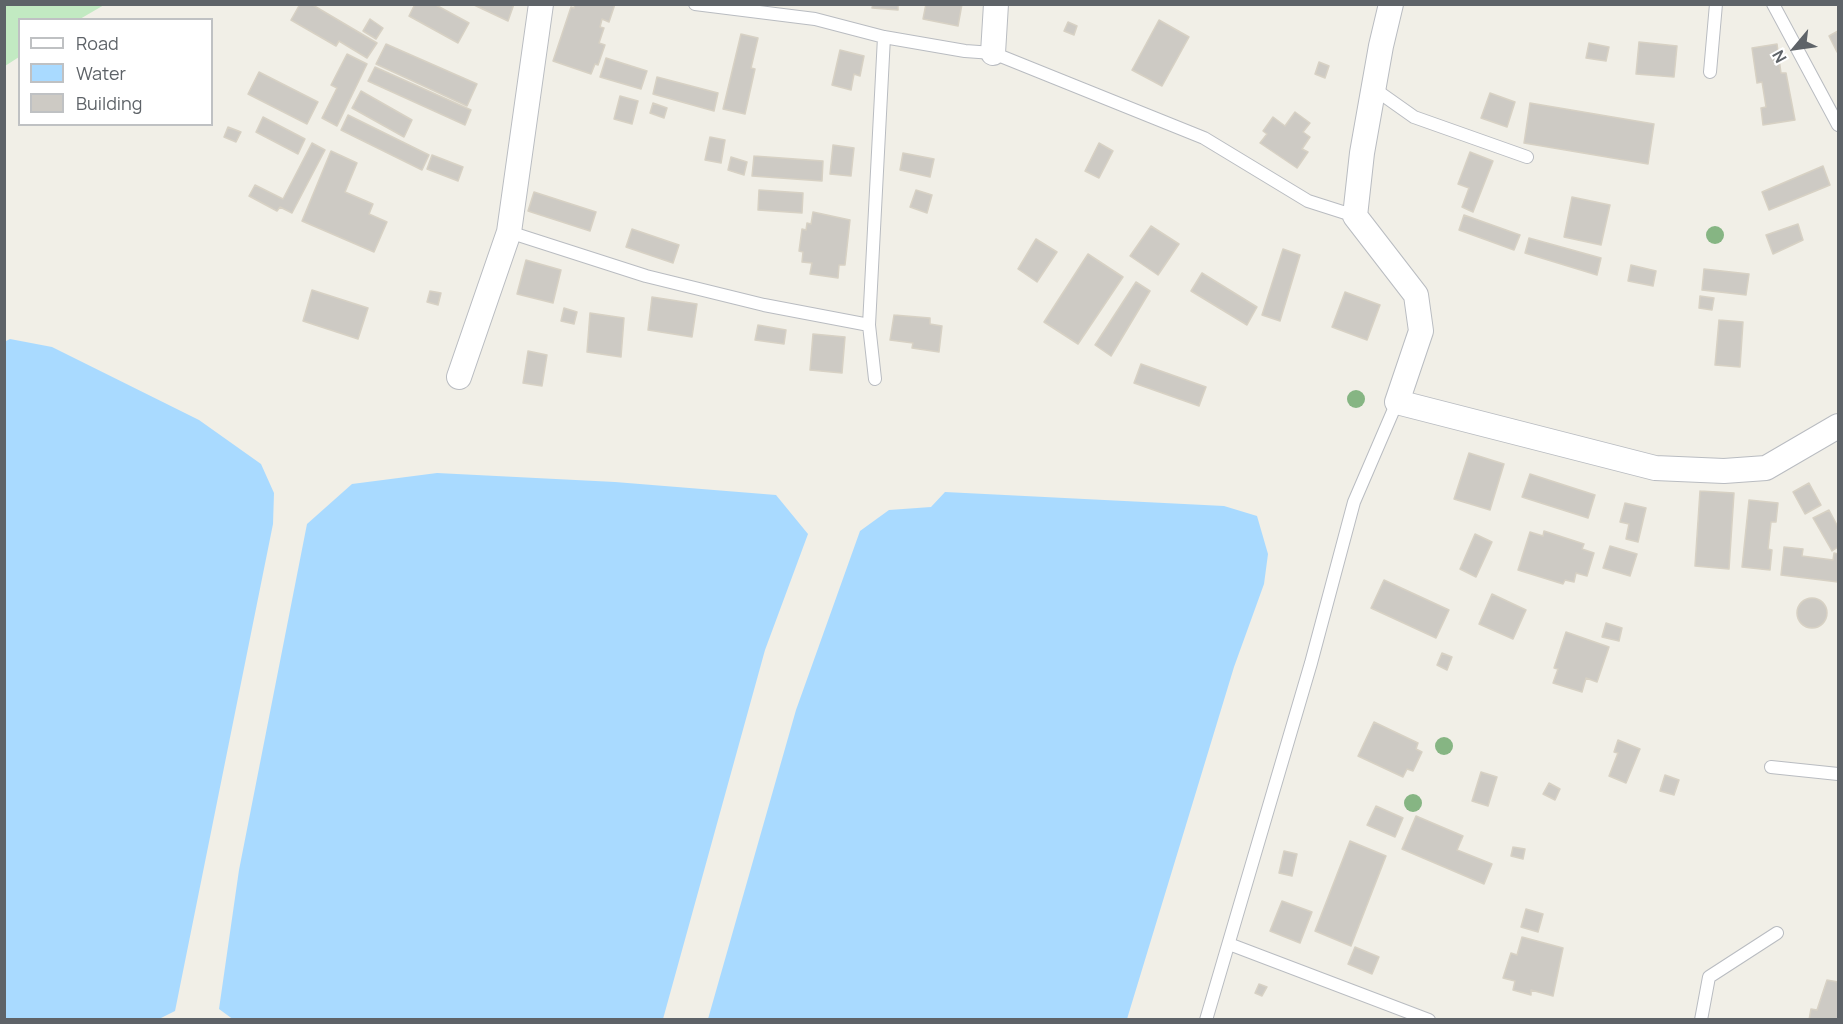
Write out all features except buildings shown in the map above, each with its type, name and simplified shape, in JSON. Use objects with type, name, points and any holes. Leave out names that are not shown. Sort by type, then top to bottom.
[{"type":"street","points":[[459,377],[509,232],[541,4]]},
{"type":"street","points":[[993,53],[996,4]]},
{"type":"street","points":[[1391,4],[1373,88],[1362,153],[1355,216],[1416,295],[1421,331],[1397,402],[1654,468],[1724,471],[1766,468],[1839,426]]},
{"type":"lane","points":[[695,4],[815,19],[884,37],[965,51],[993,53],[1203,138],[1308,201],[1355,216]]},
{"type":"lane","points":[[1710,72],[1716,4]]},
{"type":"lane","points":[[1773,4],[1839,126]]},
{"type":"lane","points":[[875,379],[869,325],[884,37]]},
{"type":"lane","points":[[1373,88],[1414,117],[1527,158]]},
{"type":"lane","points":[[509,232],[646,276],[764,305],[869,325]]},
{"type":"lane","points":[[1206,1020],[1311,663],[1354,502],[1397,402]]},
{"type":"lane","points":[[1772,767],[1839,774]]},
{"type":"lane","points":[[1701,1020],[1709,977],[1778,933]]},
{"type":"lane","points":[[1229,944],[1429,1020]]},
{"type":"green space","points":[[5,4],[104,4],[82,18],[18,18],[18,58],[5,66]]},
{"type":"water","points":[[10,339],[52,347],[199,420],[261,464],[274,493],[273,524],[175,1011],[159,1019],[5,1019],[4,342]]},
{"type":"water","points":[[437,473],[615,482],[776,495],[808,534],[765,650],[663,1019],[234,1020],[219,1009],[239,870],[307,524],[352,484]]},
{"type":"water","points":[[945,492],[1224,506],[1257,516],[1268,554],[1264,584],[1234,667],[1127,1019],[708,1019],[796,710],[860,531],[889,510],[931,507]]}]
